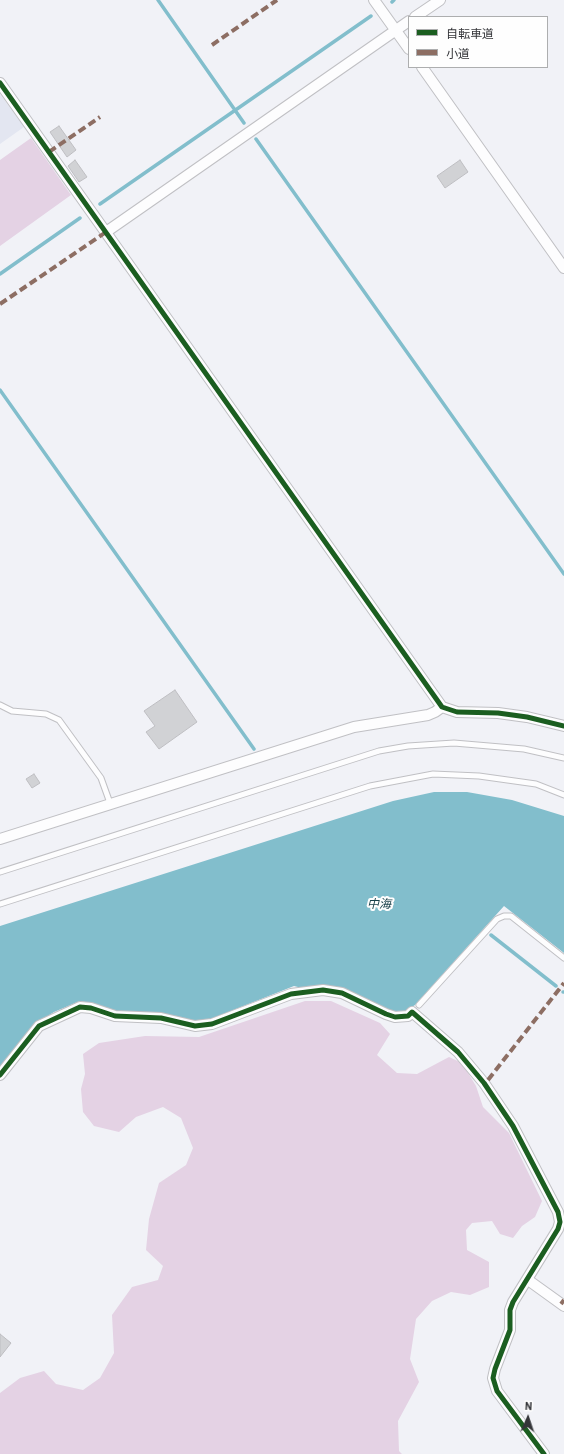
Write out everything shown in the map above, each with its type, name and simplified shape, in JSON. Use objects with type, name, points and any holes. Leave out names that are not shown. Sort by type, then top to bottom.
[{"type":"street","points":[[374,0],[408,48]]},
{"type":"street","points":[[416,16],[440,0]]},
{"type":"street","points":[[106,232],[408,22]]},
{"type":"street","points":[[423,68],[564,268]]},
{"type":"street","points":[[0,83],[442,707],[457,712],[478,712],[527,717],[564,726]]},
{"type":"street","points":[[0,839],[354,726],[428,715],[442,707]]},
{"type":"street","points":[[0,1075],[39,1026],[80,1007],[91,1008],[115,1016],[161,1018],[195,1026],[212,1024],[291,994],[323,990],[342,993],[386,1014],[395,1016],[408,1016],[416,1009],[458,1052],[484,1083],[513,1126],[556,1206],[560,1222],[558,1229],[528,1280],[513,1302],[510,1310],[510,1330],[494,1369],[493,1378],[497,1391],[544,1454]]},
{"type":"street","points":[[528,1280],[564,1306]]},
{"type":"lane","points":[[0,705],[12,711],[46,714],[59,720],[101,778],[110,803]]},
{"type":"lane","points":[[0,872],[379,751],[408,746],[454,743],[524,749],[564,758]]},
{"type":"lane","points":[[0,904],[370,786],[433,774],[479,776],[536,784],[564,795]]},
{"type":"lane","points":[[416,1009],[497,919],[504,916],[511,916],[564,958]]},
{"type":"shaded area","points":[[0,94],[24,127],[0,144]]},
{"type":"shaded area","points":[[31,138],[71,195],[0,246],[0,160]]},
{"type":"shaded area","points":[[305,1001],[331,1001],[380,1023],[390,1034],[377,1055],[397,1073],[417,1074],[449,1057],[462,1063],[476,1086],[483,1107],[509,1133],[542,1201],[535,1217],[522,1226],[513,1238],[500,1234],[492,1221],[472,1223],[466,1230],[467,1250],[489,1262],[489,1287],[470,1295],[451,1292],[432,1301],[416,1319],[410,1359],[419,1382],[398,1421],[399,1451],[402,1454],[0,1454],[0,1393],[20,1378],[44,1371],[56,1384],[83,1390],[100,1378],[114,1353],[112,1315],[132,1287],[158,1280],[163,1266],[146,1250],[149,1219],[159,1183],[186,1165],[193,1148],[181,1118],[163,1107],[136,1117],[119,1132],[94,1126],[83,1112],[81,1089],[85,1074],[83,1054],[99,1043],[145,1036],[199,1037]]},
{"type":"water","name":"中海","points":[[434,792],[467,792],[512,800],[564,816],[564,953],[504,906],[415,1005],[400,1014],[390,1012],[338,988],[306,989],[294,986],[203,1022],[161,1014],[115,1012],[92,1003],[80,1001],[54,1012],[34,1025],[0,1068],[0,926],[393,801]]},
{"type":"building","points":[[59,126],[76,150],[67,157],[50,132]]},
{"type":"building","points":[[75,160],[87,177],[79,182],[68,166]]},
{"type":"building","points":[[460,160],[468,172],[445,188],[437,176]]},
{"type":"building","points":[[175,690],[197,722],[159,749],[146,732],[155,726],[144,711]]},
{"type":"building","points":[[34,774],[40,783],[32,788],[26,779]]},
{"type":"building","points":[[0,1334],[11,1343],[0,1357]]},
{"type":"waterway","points":[[158,0],[244,123]]},
{"type":"waterway","points":[[100,204],[371,16]]},
{"type":"waterway","points":[[256,139],[564,574]]},
{"type":"waterway","points":[[0,274],[80,218]]},
{"type":"waterway","points":[[0,390],[254,749]]},
{"type":"waterway","points":[[491,935],[556,986]]},
{"type":"marked path","points":[[212,45],[277,0]]},
{"type":"marked path","points":[[49,152],[100,117]]},
{"type":"marked path","points":[[0,304],[106,232]]},
{"type":"marked path","points":[[488,1080],[564,983]]},
{"type":"marked path","points":[[561,1304],[564,1300]]},
{"type":"cycle path","points":[[0,83],[442,707],[457,712],[498,713],[527,717],[564,726]]},
{"type":"cycle path","points":[[0,1075],[39,1026],[80,1007],[91,1008],[115,1016],[161,1018],[195,1026],[212,1024],[291,994],[323,990],[342,993],[395,1017],[408,1016],[412,1012],[458,1052],[484,1083],[513,1126],[558,1212],[560,1222],[558,1229],[513,1302],[510,1310],[510,1330],[493,1378],[497,1391],[544,1454]]}]
